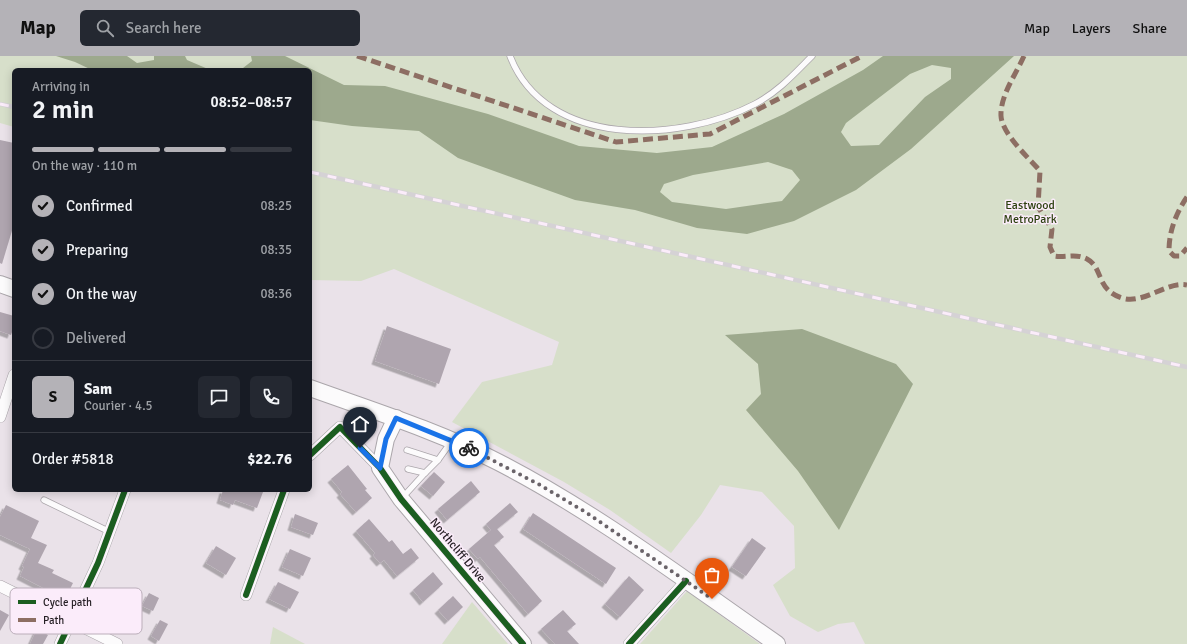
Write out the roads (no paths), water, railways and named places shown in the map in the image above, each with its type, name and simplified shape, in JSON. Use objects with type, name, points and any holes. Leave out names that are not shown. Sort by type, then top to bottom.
[{"type":"main road","points":[[0,284],[12,288]]},
{"type":"main road","points":[[312,389],[396,418],[452,440],[498,462],[549,490],[587,513],[777,644]]},
{"type":"main road","points":[[380,468],[386,439],[396,418]]},
{"type":"main road","name":"Northcliff Drive","points":[[380,468],[401,499],[523,644]]},
{"type":"street","points":[[0,417],[12,381]]},
{"type":"street","points":[[312,453],[340,427],[380,468]]},
{"type":"street","points":[[86,588],[98,563],[124,492]]},
{"type":"street","points":[[246,595],[283,492]]},
{"type":"street","points":[[629,644],[686,581]]},
{"type":"street","points":[[0,586],[10,591]]},
{"type":"street","points":[[60,644],[65,634]]},
{"type":"street","points":[[97,634],[117,644]]},
{"type":"lane","points":[[510,56],[520,78],[532,92],[557,111],[595,125],[615,129],[647,131],[696,126],[736,113],[777,91],[812,56]]},
{"type":"lane","points":[[803,56],[808,61]]},
{"type":"lane","points":[[401,499],[438,460],[452,440]]},
{"type":"lane","points":[[407,450],[438,460]]},
{"type":"lane","points":[[408,469],[425,472]]},
{"type":"lane","points":[[44,500],[110,532]]},
{"type":"railway","points":[[0,104],[12,107]]},
{"type":"railway","points":[[312,172],[1187,367]]},
{"type":"park label","name":"Eastwood MetroPark","points":[[1030,212]]}]
